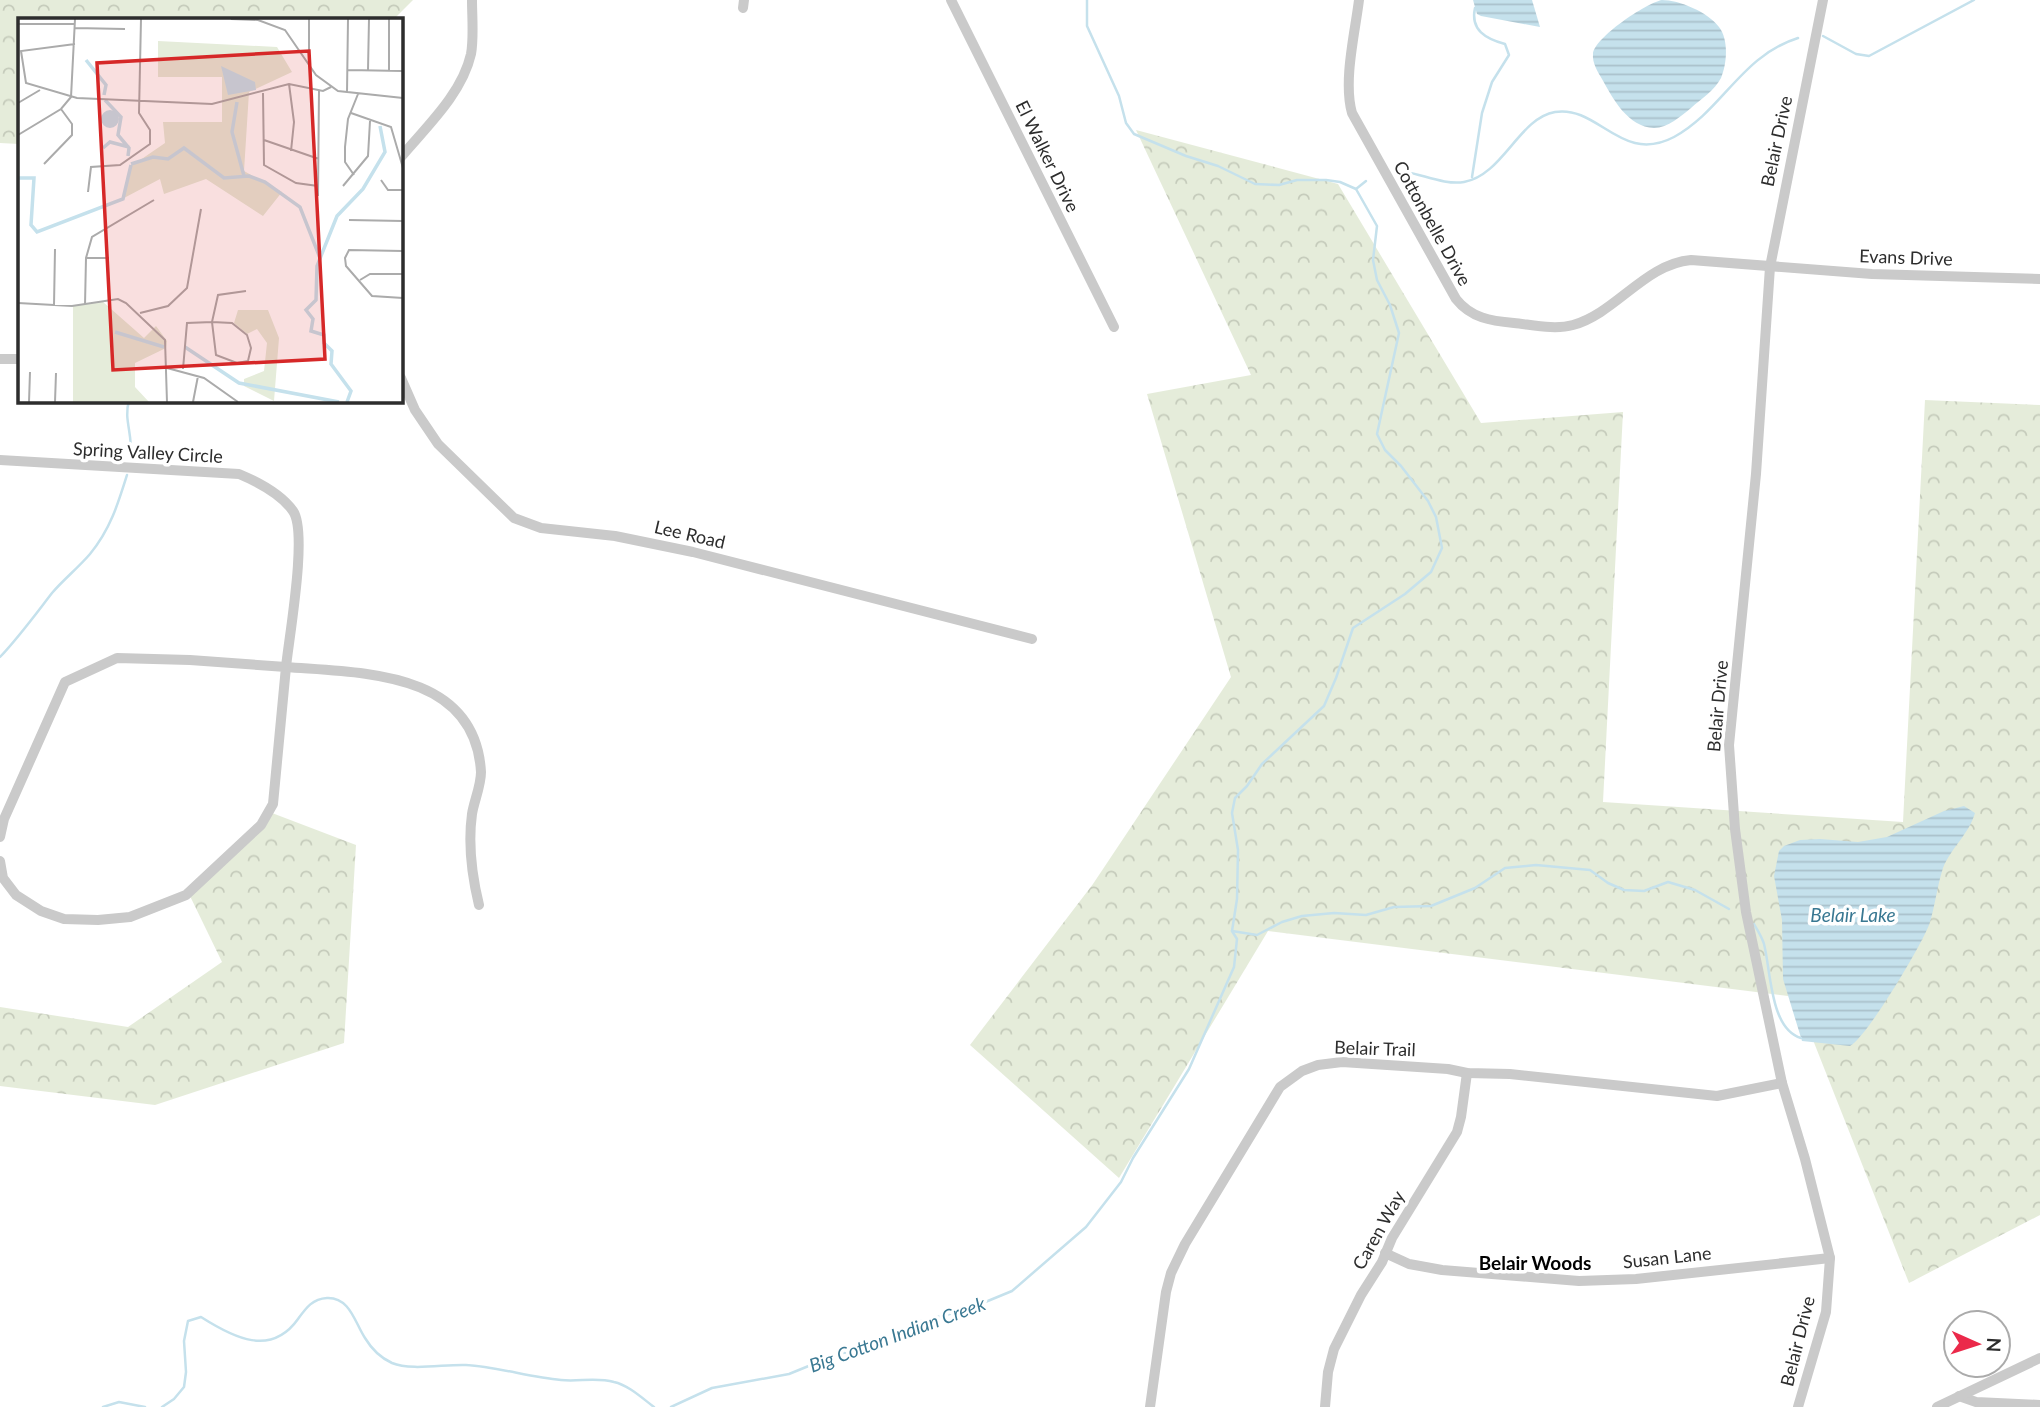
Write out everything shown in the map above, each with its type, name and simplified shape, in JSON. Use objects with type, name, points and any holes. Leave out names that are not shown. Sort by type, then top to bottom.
[{"type":"street","points":[[402,156],[442,107],[464,74],[471,53],[472,0]]},
{"type":"street","name":"El Walker Drive","points":[[951,0],[1114,327]]},
{"type":"street","name":"Cottonbelle Drive","points":[[1359,0],[1349,85],[1352,113],[1456,299],[1472,314],[1499,322],[1566,327],[1584,321],[1666,266],[1678,262],[1691,260],[1770,267]]},
{"type":"street","name":"Belair Drive","points":[[1798,1407],[1826,1312],[1830,1258],[1805,1158],[1782,1083],[1746,912],[1735,829],[1729,745],[1756,474],[1770,267],[1822,0]]},
{"type":"street","name":"Evans Drive","points":[[1770,267],[1872,274],[2040,279]]},
{"type":"street","points":[[0,359],[18,359]]},
{"type":"street","name":"Lee Road","points":[[402,380],[415,410],[438,444],[514,518],[541,528],[615,536],[693,552],[1032,639]]},
{"type":"street","name":"Spring Valley Circle","points":[[0,460],[239,474],[270,490],[294,512],[298,536],[298,566],[273,804],[261,825],[186,895],[130,916],[98,920],[64,919],[41,911],[16,895],[3,878],[0,861]]},
{"type":"street","points":[[0,837],[4,819],[65,682],[117,658],[190,660],[397,678],[426,688],[463,719],[476,740],[481,775],[472,816],[472,880],[479,905]]},
{"type":"street","name":"Belair Trail","points":[[1150,1407],[1171,1273],[1185,1244],[1280,1087],[1302,1071],[1318,1065],[1342,1062],[1510,1074],[1717,1096],[1782,1083]]},
{"type":"street","name":"Caren Way","points":[[1325,1407],[1328,1372],[1334,1349],[1385,1253],[1457,1132],[1467,1073]]},
{"type":"street","name":"Susan Lane","points":[[1385,1253],[1409,1264],[1442,1270],[1579,1281],[1636,1279],[1830,1258]]},
{"type":"street","points":[[1937,1407],[2040,1358]]},
{"type":"street","points":[[1959,1396],[1976,1402],[2040,1405]]},
{"type":"green space","points":[[0,0],[413,0],[395,18],[18,18],[18,144],[0,143]]},
{"type":"green space","points":[[1136,130],[1338,184],[1481,423],[1623,412],[1603,802],[1903,822],[1925,400],[2040,405],[2040,1215],[1909,1283],[1796,997],[1268,931],[1119,1178],[970,1045],[1093,884],[1231,677],[1147,394],[1251,375]]},
{"type":"green space","points":[[272,813],[356,845],[344,1043],[155,1105],[0,1086],[0,1007],[128,1027],[222,962],[189,894]]},
{"type":"water","points":[[1473,0],[1532,0],[1540,27],[1481,16],[1477,14]]},
{"type":"water","points":[[1662,0],[1677,2],[1708,16],[1722,32],[1726,59],[1721,78],[1712,90],[1674,121],[1654,128],[1636,123],[1622,111],[1597,70],[1593,54],[1602,39],[1622,22]]},
{"type":"water","name":"Belair Lake","points":[[1964,806],[1975,813],[1943,868],[1929,925],[1880,1009],[1850,1046],[1802,1041],[1783,979],[1782,920],[1774,876],[1779,851],[1784,846],[1800,840],[1858,842],[1887,837],[1944,811]]},
{"type":"waterway","name":"Big Cotton Indian Creek","points":[[671,1407],[712,1388],[789,1374],[838,1354],[874,1347],[921,1321],[966,1310],[1012,1291],[1086,1227],[1121,1182],[1189,1069],[1234,967],[1237,939],[1232,931],[1237,899],[1238,850],[1232,813],[1235,798],[1262,764],[1324,706],[1353,628],[1405,594],[1431,572],[1442,548],[1436,517],[1428,501],[1385,450],[1377,434],[1399,333],[1390,305],[1377,280],[1373,260],[1377,226],[1356,189],[1340,182],[1326,180],[1297,180],[1279,185],[1255,184],[1218,166],[1134,134],[1126,123],[1119,96],[1087,26],[1087,0]]},
{"type":"waterway","points":[[1823,36],[1856,54],[1869,56],[1974,0]]},
{"type":"waterway","points":[[1472,177],[1482,113],[1492,82],[1509,55],[1505,44],[1486,36],[1477,28],[1475,8]]},
{"type":"waterway","points":[[1406,172],[1449,182],[1464,182],[1478,177],[1490,169],[1531,124],[1542,116],[1555,112],[1571,112],[1585,117],[1625,140],[1639,144],[1655,144],[1674,137],[1691,126],[1761,57],[1798,38]]},
{"type":"waterway","points":[[1356,189],[1366,181]]},
{"type":"waterway","points":[[129,402],[130,456]]},
{"type":"waterway","points":[[0,657],[52,593],[97,545],[113,516],[127,475]]},
{"type":"waterway","points":[[1232,931],[1257,935],[1282,922],[1302,916],[1334,913],[1366,915],[1394,907],[1431,906],[1475,888],[1505,868],[1536,865],[1590,870],[1624,890],[1644,891],[1668,882],[1695,890],[1729,909]]},
{"type":"waterway","points":[[1754,924],[1764,944],[1773,998],[1778,1011],[1783,1023],[1801,1038]]},
{"type":"waterway","name":"Big Cotton Indian Creek","points":[[162,1407],[174,1399],[184,1387],[184,1341],[188,1321],[201,1317],[239,1337],[264,1341],[287,1331],[310,1305],[327,1298],[335,1299],[346,1306],[370,1345],[380,1356],[392,1363],[418,1367],[466,1365],[561,1380],[607,1381],[635,1392],[654,1407]]},
{"type":"waterway","name":"Big Cotton Indian Creek","points":[[103,1407],[119,1402],[145,1407]]},
{"type":"district","name":"Belair Woods","points":[[1535,1262]]}]
